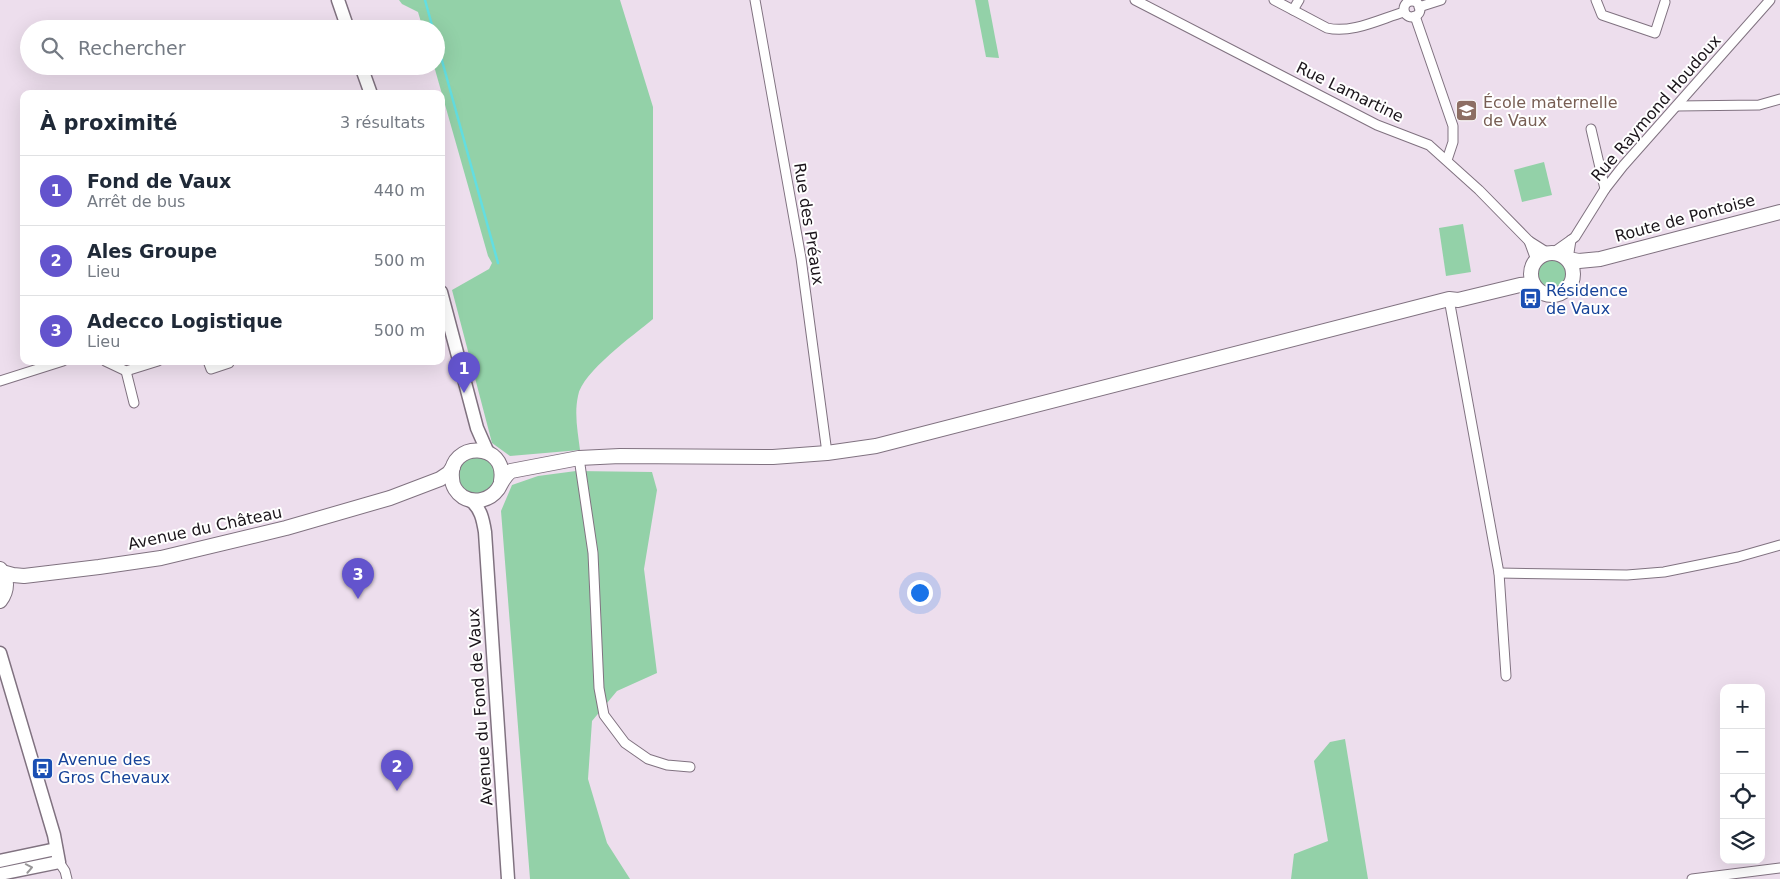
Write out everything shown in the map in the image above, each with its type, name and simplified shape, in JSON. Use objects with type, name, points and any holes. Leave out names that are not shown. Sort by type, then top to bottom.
[{"type":"main road","name":"Route de Pontoise","points":[[1568,260],[1600,259],[1780,212]]},
{"type":"main road","points":[[1449,300],[1458,294],[1520,276],[1542,259],[1562,255],[1572,266],[1574,274],[1570,287],[1559,295],[1545,294],[1533,284]]},
{"type":"main road","points":[[1533,284],[1542,259]]},
{"type":"main road","name":"Route de Pontoise","points":[[1574,274],[1600,259]]},
{"type":"main road","points":[[575,458],[514,470],[501,482],[493,494],[481,500],[470,500],[462,495],[456,489],[452,479],[453,467],[460,456],[470,451],[478,450],[506,461],[620,456],[773,457],[827,453],[876,446],[1449,300],[1458,300],[1520,285],[1533,284]]},
{"type":"main road","points":[[492,455],[501,469],[501,482]]},
{"type":"main road","name":"Avenue du Château","points":[[390,498],[440,479],[449,473],[453,467]]},
{"type":"main road","name":"Avenue du Château","points":[[1,570],[13,575],[24,576],[161,558],[286,528],[390,498],[440,487],[456,489]]},
{"type":"main road","points":[[1,570],[6,581],[3,595]]},
{"type":"main road","name":"Avenue du Château","points":[[3,595],[14,581],[24,576]]},
{"type":"street","points":[[338,0],[345,20]]},
{"type":"street","name":"Rue des Préaux","points":[[755,0],[800,258],[827,453]]},
{"type":"street","name":"Rue Lamartine","points":[[1135,0],[1377,125],[1429,145],[1479,190],[1529,241],[1542,259]]},
{"type":"street","points":[[1274,0],[1327,28],[1341,30],[1354,28],[1404,12]]},
{"type":"street","points":[[1293,10],[1299,0]]},
{"type":"street","points":[[1419,7],[1441,0]]},
{"type":"street","points":[[1596,0],[1602,15],[1655,33],[1665,2]]},
{"type":"street","name":"Rue Raymond Houdoux","points":[[1542,259],[1575,236],[1606,189],[1632,156],[1770,0]]},
{"type":"street","points":[[1408,1],[1415,2],[1419,7],[1419,12],[1415,16],[1407,16],[1404,12],[1404,7],[1408,1]]},
{"type":"street","points":[[1415,16],[1453,126],[1453,142],[1447,160]]},
{"type":"street","points":[[364,75],[370,90]]},
{"type":"street","points":[[1677,106],[1759,105],[1780,99]]},
{"type":"street","points":[[1591,130],[1606,189]]},
{"type":"street","name":"Rue Raymond Houdoux","points":[[1568,260],[1571,240]]},
{"type":"street","name":"Rue Lamartine","points":[[1529,241],[1542,259]]},
{"type":"street","points":[[1449,300],[1499,573],[1506,676]]},
{"type":"street","points":[[445,307],[477,428],[492,455]]},
{"type":"street","points":[[0,381],[50,365]]},
{"type":"street","points":[[113,365],[126,371],[145,365]]},
{"type":"street","points":[[210,365],[211,369],[223,365]]},
{"type":"street","points":[[126,371],[134,403]]},
{"type":"street","points":[[470,451],[476,442],[477,428]]},
{"type":"street","points":[[575,458],[593,553],[598,678],[604,715],[626,743],[648,758],[667,765],[690,767]]},
{"type":"street","name":"Avenue du Fond de Vaux","points":[[493,494],[489,507],[486,532],[508,879]]},
{"type":"street","name":"Avenue du Fond de Vaux","points":[[470,500],[481,513],[486,532]]},
{"type":"street","points":[[1499,573],[1627,575],[1664,572],[1738,557],[1780,545]]},
{"type":"street","points":[[0,653],[54,835],[57,855],[67,879]]},
{"type":"street","points":[[0,861],[57,855]]},
{"type":"street","points":[[0,874],[57,855]]},
{"type":"street","points":[[1692,879],[1780,868]]},
{"type":"green space","points":[[399,0],[620,0],[653,107],[653,319],[598,365],[582,386],[576,410],[580,450],[510,456],[492,443],[452,290],[489,269],[492,263],[488,256],[445,105],[445,90],[441,90],[437,75],[445,75],[445,20],[420,20],[418,12],[402,4]]},
{"type":"green space","points":[[975,0],[988,0],[999,58],[986,57]]},
{"type":"green space","points":[[1544,162],[1552,195],[1522,202],[1514,170]]},
{"type":"green space","points":[[1463,224],[1471,272],[1446,276],[1439,228]]},
{"type":"green space","points":[[1552,257],[1558,258],[1563,262],[1567,267],[1567,279],[1563,284],[1558,288],[1552,289],[1546,288],[1541,284],[1537,279],[1536,273],[1537,267],[1541,262],[1546,258]]},
{"type":"green space","points":[[476,456],[490,461],[495,475],[490,489],[476,494],[462,489],[457,475],[462,461]]},
{"type":"green space","points":[[576,471],[652,472],[657,490],[644,569],[657,673],[617,691],[592,721],[588,779],[607,843],[630,879],[530,879],[501,511],[512,485],[538,476]]},
{"type":"green space","points":[[1345,739],[1368,879],[1291,879],[1294,854],[1328,841],[1314,761],[1330,742]]},
{"type":"waterway","points":[[425,0],[431,20]]},
{"type":"waterway","points":[[445,72],[498,263]]},
{"type":"place","name":"École maternelle de Vaux","points":[[1467,111]]},
{"type":"place","name":"Résidence de Vaux","points":[[1530,299]]},
{"type":"place","name":"Fond de Vaux","points":[[464,393]]},
{"type":"place","name":"Adecco Logistique","points":[[358,599]]},
{"type":"place","name":"Avenue des Gros Chevaux","points":[[42,768]]},
{"type":"place","name":"Ales Groupe","points":[[397,791]]}]
